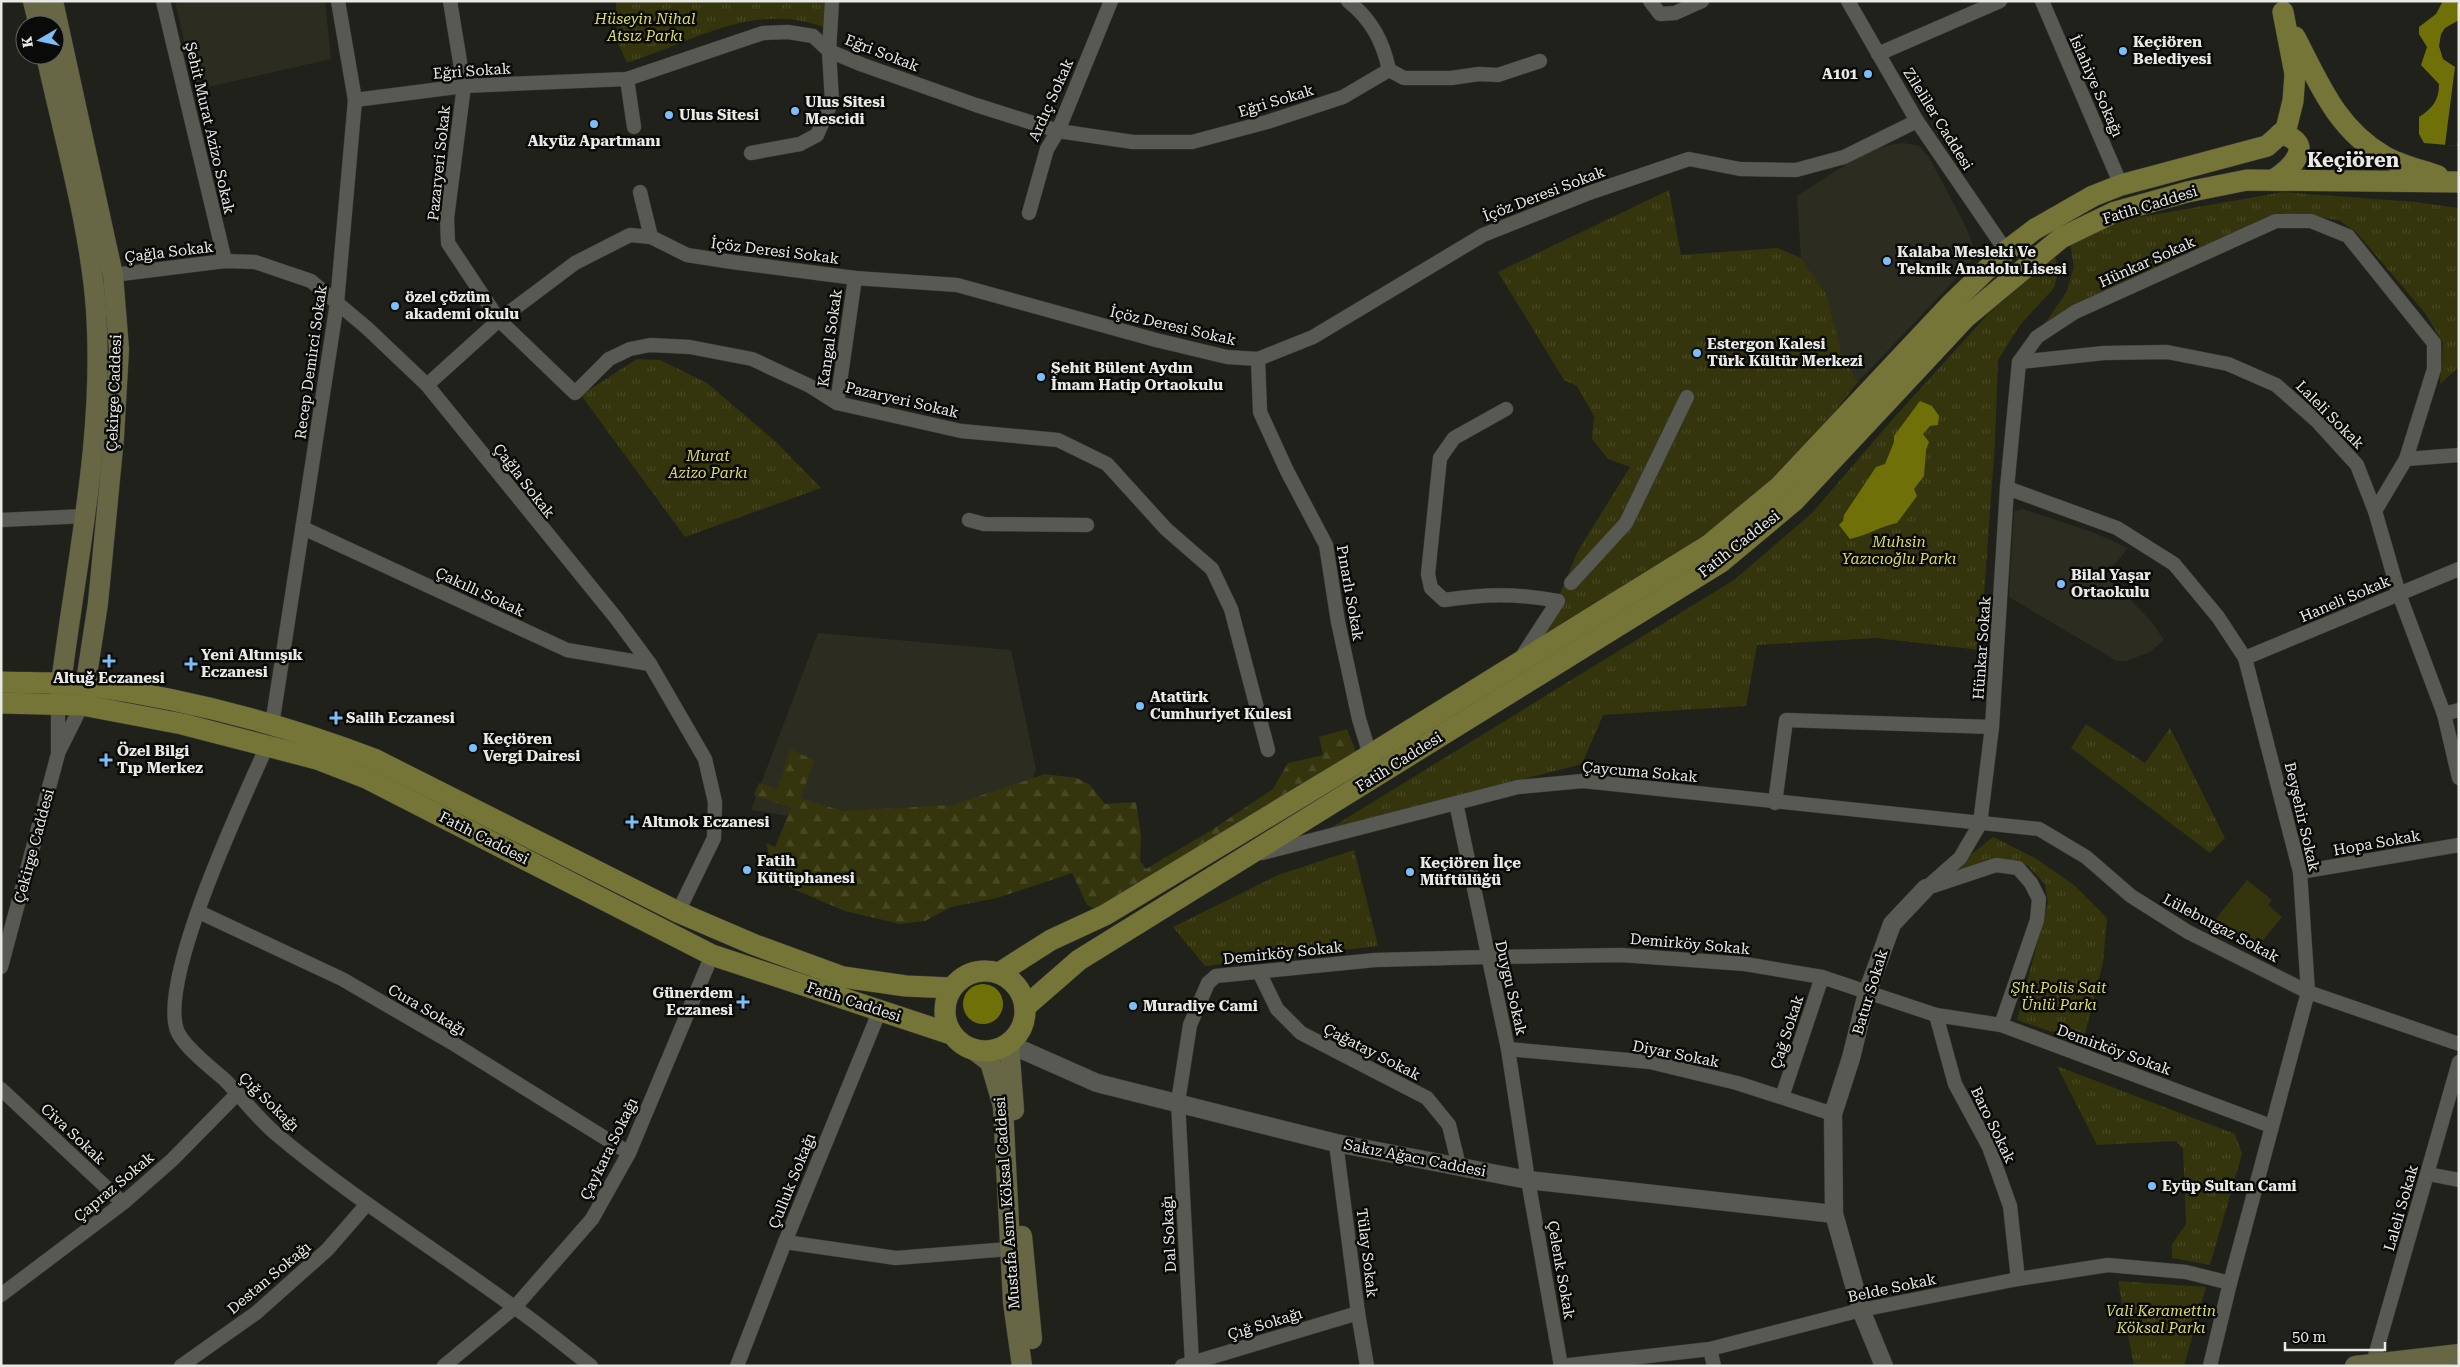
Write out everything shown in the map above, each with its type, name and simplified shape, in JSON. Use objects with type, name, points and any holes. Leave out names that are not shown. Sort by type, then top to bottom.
[{"type":"main road","points":[[33,1],[36,15]]},
{"type":"main road","name":"Çekirge Caddesi","points":[[54,1],[113,275],[118,349],[114,437],[98,603],[84,695]]},
{"type":"main road","points":[[2281,7],[2332,108],[2355,134],[2384,156],[2456,182]]},
{"type":"main road","name":"Fatih Caddesi","points":[[999,973],[1051,940],[1105,915],[1517,665],[1709,545],[1780,486],[1950,304],[2006,251],[2035,230],[2076,206],[2121,185],[2267,146],[2286,129],[2293,101],[2295,74],[2281,7]]},
{"type":"main road","name":"Çekirge Caddesi","points":[[48,65],[87,242],[96,310],[97,376],[94,442],[86,516],[58,705]]},
{"type":"main road","points":[[2273,180],[2295,164],[2298,155],[2297,144],[2293,137],[2280,134]]},
{"type":"main road","name":"Fatih Caddesi","points":[[1025,1007],[1079,960],[1721,562],[1794,501],[1965,318],[2061,238],[2115,212],[2187,192],[2247,180],[2456,182]]},
{"type":"main road","name":"Fatih Caddesi","points":[[1,682],[61,683],[84,695],[186,704],[269,736],[317,759],[366,778],[712,955],[951,1034]]},
{"type":"main road","name":"Fatih Caddesi","points":[[1,703],[58,705],[84,695]]},
{"type":"main road","name":"Fatih Caddesi","points":[[269,736],[323,740],[374,759],[678,912],[755,945],[843,977],[906,986],[951,988]]},
{"type":"main road","points":[[986,970],[999,973],[1017,986],[1025,1007],[1024,1021],[1018,1034],[1009,1044],[992,1051],[974,1050],[965,1047],[951,1034],[946,1023],[944,1011],[951,988],[960,978],[972,972],[986,970]]},
{"type":"main road","name":"Mustafa Asım Köksal Caddesi","points":[[1009,1044],[1023,1253],[1036,1366]]},
{"type":"main road","name":"Mustafa Asım Köksal Caddesi","points":[[974,1050],[990,1062],[1003,1106],[1009,1249],[1013,1302],[1022,1366]]},
{"type":"main road","points":[[2364,1364],[2459,1354]]},
{"type":"street","name":"Şehit Murat Azizo Sokak","points":[[163,1],[225,262]]},
{"type":"street","name":"Recep Demirci Sokak","points":[[269,736],[337,303],[355,100],[338,1]]},
{"type":"street","name":"Pazaryeri Sokak","points":[[450,1],[464,86],[447,218],[448,243],[499,320],[575,393],[609,359],[630,349],[650,345],[690,348],[752,359],[810,386],[837,403],[961,431],[1058,440],[1107,464],[1166,529],[1212,569],[1231,609],[1268,750]]},
{"type":"street","points":[[751,153],[800,144],[817,135],[832,101],[830,50],[832,1]]},
{"type":"street","name":"Ardıç Sokak","points":[[1029,214],[1047,149],[1058,131],[1110,1]]},
{"type":"street","points":[[1348,1],[1362,12],[1384,47],[1389,70],[1404,78],[1451,78],[1478,74],[1498,75],[1540,60]]},
{"type":"street","points":[[1650,1],[1660,14],[1675,13],[1702,1]]},
{"type":"street","name":"Zileliler Caddesi","points":[[1848,1],[1917,121],[2006,251]]},
{"type":"street","points":[[1878,54],[2000,1]]},
{"type":"street","name":"İslahiye Sokağı","points":[[2042,1],[2121,185]]},
{"type":"street","name":"Eğri Sokak","points":[[355,100],[464,86],[627,79],[763,33],[788,32],[813,36],[830,50],[863,65],[976,105],[1058,131],[1133,142],[1192,142],[1267,122],[1343,97],[1389,70]]},
{"type":"street","points":[[627,79],[634,127]]},
{"type":"street","name":"İçöz Deresi Sokak","points":[[427,385],[499,320],[576,263],[630,235],[651,237],[687,255],[855,278],[957,285],[1156,340],[1227,357],[1258,359],[1313,337],[1483,235],[1589,193],[1689,160],[1740,169],[1796,170],[1844,157],[1917,121]]},
{"type":"street","points":[[640,192],[651,237]]},
{"type":"street","name":"Hünkar Sokak","points":[[1926,888],[1960,858],[1980,824],[1992,727],[2007,488],[2018,362],[2037,337],[2076,312],[2276,221],[2311,221],[2348,236],[2434,343],[2434,369],[2406,460],[2375,511]]},
{"type":"street","name":"Çağla Sokak","points":[[113,275],[225,262],[255,262],[311,281],[427,385],[616,618],[650,664],[705,759],[716,802],[714,838],[678,912]]},
{"type":"street","name":"Kangal Sokak","points":[[837,403],[855,278]]},
{"type":"street","name":"Laleli Sokak","points":[[2018,362],[2056,356],[2167,352],[2228,364],[2276,385],[2317,421],[2357,465],[2375,511],[2398,594],[2444,714],[2459,778]]},
{"type":"street","name":"Pınarlı Sokak","points":[[1258,359],[1260,412],[1287,471],[1326,545],[1338,622],[1359,719],[1370,755]]},
{"type":"street","points":[[1571,584],[1626,523],[1687,397]]},
{"type":"street","points":[[1506,409],[1454,438],[1440,458],[1428,574],[1431,588],[1444,600],[1489,593],[1558,601],[1517,665]]},
{"type":"street","points":[[2406,460],[2459,455]]},
{"type":"street","name":"Beyşehir Sokak","points":[[2007,488],[2117,528],[2174,564],[2218,617],[2245,658],[2300,872],[2308,992],[2271,1126],[2210,1366]]},
{"type":"street","points":[[1,520],[86,516]]},
{"type":"street","points":[[969,520],[984,524],[1086,525]]},
{"type":"street","name":"Çakıllı Sokak","points":[[303,528],[567,650],[650,664]]},
{"type":"street","name":"Haneli Sokak","points":[[2245,658],[2459,569]]},
{"type":"street","name":"Çekirge Caddesi","points":[[1,967],[7,932],[58,754],[84,695]]},
{"type":"street","name":"Çekirge Caddesi","points":[[58,705],[58,754]]},
{"type":"street","points":[[2444,714],[2459,710]]},
{"type":"street","points":[[1776,803],[1786,720],[1992,727]]},
{"type":"street","name":"Çığ Sokağı","points":[[269,736],[232,824],[182,962],[174,1007],[176,1029],[191,1048],[238,1093],[274,1133],[367,1204],[515,1308],[591,1366]]},
{"type":"street","name":"Çaycuma Sokak","points":[[1244,858],[1518,787],[1583,782],[1980,824]]},
{"type":"street","name":"Duygu Sokak","points":[[1456,803],[1487,957],[1508,1049],[1528,1180]]},
{"type":"street","name":"Lüleburgaz Sokak","points":[[1980,824],[2039,829],[2086,857],[2131,896],[2188,932],[2308,992],[2459,1044]]},
{"type":"street","name":"Hopa Sokak","points":[[2300,872],[2459,846]]},
{"type":"street","name":"Batur Sokak","points":[[1884,1366],[1861,1310],[1834,1214],[1833,1114],[1851,1058],[1867,993],[1892,924],[1926,888],[1996,865],[2018,868],[2031,883],[2039,899],[2037,920],[2001,1025]]},
{"type":"street","name":"Cura Sokağı","points":[[199,912],[342,979],[454,1044],[628,1153]]},
{"type":"street","name":"Demirköy Sokak","points":[[1178,1102],[1190,1026],[1208,983],[1216,976],[1375,960],[1621,954],[1745,964],[1822,977],[1936,1015],[2001,1025],[2271,1126]]},
{"type":"street","name":"Çaykara Sokağı","points":[[444,1366],[515,1308],[592,1219],[628,1153],[712,955]]},
{"type":"street","name":"Çağatay Sokak","points":[[1259,972],[1277,1009],[1301,1033],[1427,1098],[1449,1125],[1459,1166]]},
{"type":"street","name":"Çağ Sokak","points":[[1782,1097],[1822,977]]},
{"type":"street","name":"Çulluk Sokağı","points":[[737,1366],[785,1242],[880,1010]]},
{"type":"street","name":"Baro Sokak","points":[[1936,1015],[1955,1084],[1989,1147],[2010,1206],[2018,1279]]},
{"type":"street","name":"Sakız Ağacı Caddesi","points":[[1009,1044],[1097,1083],[1336,1143],[1528,1180],[1834,1214]]},
{"type":"street","name":"Diyar Sokak","points":[[1508,1049],[1650,1062],[1737,1083],[1833,1114]]},
{"type":"street","name":"Laleli Sokak","points":[[2364,1364],[2428,1174],[2459,1062]]},
{"type":"street","name":"Civa Sokak","points":[[1,1089],[123,1203]]},
{"type":"street","name":"Çapraz Sokak","points":[[1,1295],[123,1203],[172,1160],[238,1093]]},
{"type":"street","name":"Dal Sokağı","points":[[1178,1102],[1187,1364]]},
{"type":"street","name":"Tülay Sokak","points":[[1336,1143],[1358,1313],[1367,1366]]},
{"type":"street","points":[[2428,1174],[2459,1180]]},
{"type":"street","name":"Çelenk Sokak","points":[[1528,1180],[1561,1366]]},
{"type":"street","name":"Destan Sokağı","points":[[181,1366],[263,1307],[327,1250],[367,1204]]},
{"type":"street","points":[[785,1242],[896,1258],[1009,1249]]},
{"type":"street","name":"Belde Sokak","points":[[1561,1366],[1710,1348],[1861,1310],[2018,1279],[2108,1265],[2186,1272],[2230,1283]]},
{"type":"street","name":"Çığ Sokağı","points":[[1187,1364],[1358,1313]]},
{"type":"street","points":[[1710,1348],[1714,1366]]},
{"type":"shaded area","points":[[175,1],[325,1],[331,59],[195,90]]},
{"type":"shaded area","points":[[2443,1],[2455,1],[2459,5],[2459,146],[2424,143],[2419,134],[2419,117],[2434,103],[2438,95],[2439,84],[2421,65],[2427,47],[2419,34],[2419,27],[2436,14]]},
{"type":"shaded area","name":"Kalaba Mesleki Ve Teknik Anadolu Lisesi","points":[[1904,143],[1919,146],[1929,157],[1966,227],[1972,242],[1973,253],[1970,264],[1858,382],[1843,359],[1827,295],[1801,258],[1797,196],[1864,153],[1889,145]]},
{"type":"shaded area","points":[[1920,401],[1932,406],[1939,416],[1938,425],[1930,426],[1923,434],[1929,442],[1926,450],[1924,476],[1914,489],[1917,496],[1897,523],[1850,539],[1839,525],[1843,521],[1844,515],[1876,467],[1885,464],[1894,442],[1894,436]]},
{"type":"shaded area","name":"Bilal Yaşar Ortaokulu","points":[[2023,509],[2092,532],[2128,548],[2104,577],[2121,590],[2151,621],[2164,640],[2150,652],[2126,661],[2117,661],[2009,597],[2014,511]]},
{"type":"shaded area","points":[[818,633],[1011,650],[1036,769],[1026,799],[847,825],[751,810]]},
{"type":"shaded area","points":[[987,984],[994,987],[1000,993],[1003,1004],[1002,1012],[994,1021],[987,1024],[979,1024],[972,1021],[964,1012],[963,1000],[966,993],[975,985]]},
{"type":"green space","name":"Hüseyin Nihal Atsız Parkı","points":[[828,1],[826,28],[800,21],[775,19],[749,21],[700,35],[627,63],[618,43],[616,2]]},
{"type":"green space","points":[[1669,190],[1681,255],[1778,248],[1801,258],[1827,295],[1843,359],[1858,382],[1809,445],[1706,542],[1538,645],[1578,551],[1630,467],[1608,459],[1592,439],[1594,416],[1577,386],[1564,380],[1498,272]]},
{"type":"green space","points":[[2284,192],[2415,202],[2459,208],[2459,367],[2440,384],[2443,343],[2425,313],[2357,233],[2339,220],[2308,216],[2278,213],[2044,325],[2066,293],[2074,267],[2070,243],[2123,220]]},
{"type":"green space","name":"Muhsin Yazıcıoğlu Parkı","points":[[2055,256],[2059,269],[2054,288],[2020,325],[1998,360],[1995,443],[1980,650],[1876,638],[1757,645],[1746,706],[1603,715],[1582,764],[1329,829],[1734,580],[1812,513],[1892,420],[1988,314]]},
{"type":"green space","name":"Murat Azizo Parkı","points":[[637,359],[660,360],[707,383],[775,441],[821,488],[685,537],[581,395]]},
{"type":"green space","points":[[2086,724],[2145,763],[2170,728],[2225,838],[2210,853],[2071,748]]},
{"type":"green space","points":[[1347,729],[1358,757],[1097,910],[1087,905],[1072,873],[997,898],[951,907],[925,921],[900,924],[845,911],[793,889],[779,880],[771,863],[766,843],[775,847],[791,808],[754,795],[759,783],[778,789],[790,749],[814,760],[801,798],[842,811],[952,805],[1045,774],[1077,778],[1090,785],[1105,804],[1136,802],[1141,835],[1140,861],[1146,869],[1210,831],[1273,789],[1288,763],[1323,755],[1319,737]]},
{"type":"green space","name":"Şht.Polis Sait Ünlü Parkı","points":[[1993,837],[2035,858],[2074,885],[2107,918],[2103,962],[2083,1042],[2017,1020],[2048,902],[2045,884],[2027,865],[2008,859],[1992,859],[1954,872],[1969,856]]},
{"type":"green space","points":[[1354,850],[1378,946],[1205,966],[1173,927],[1278,875]]},
{"type":"green space","points":[[2247,880],[2272,900],[2268,905],[2282,917],[2257,948],[2242,936],[2238,941],[2214,921]]},
{"type":"green space","points":[[2057,1066],[2235,1134],[2242,1154],[2210,1265],[2172,1258],[2172,1244],[2186,1224],[2183,1149],[2176,1141],[2097,1145]]},
{"type":"green space","name":"Vali Keramettin Köksal Parkı","points":[[2118,1281],[2206,1287],[2184,1366],[2134,1366]]},
{"type":"pier","points":[[2459,20],[2459,135],[2457,146],[2445,145],[2455,67],[2443,59],[2439,46],[2441,34],[2445,28]]},
{"type":"place","name":"Keçiören Belediyesi","points":[[2123,51]]},
{"type":"place","name":"A101","points":[[1868,74]]},
{"type":"place","name":"Ulus Sitesi Mescidi","points":[[795,111]]},
{"type":"place","name":"Ulus Sitesi","points":[[669,115]]},
{"type":"place","name":"Akyüz Apartmanı","points":[[594,124]]},
{"type":"place","name":"Kalaba Mesleki Ve Teknik Anadolu Lisesi","points":[[1887,261]]},
{"type":"place","name":"özel çözüm akademi okulu","points":[[395,306]]},
{"type":"place","name":"Estergon Kalesi Türk Kültür Merkezi","points":[[1697,353]]},
{"type":"place","name":"Şehit Bülent Aydın İmam Hatip Ortaokulu","points":[[1041,377]]},
{"type":"place","name":"Bilal Yaşar Ortaokulu","points":[[2061,584]]},
{"type":"place","name":"Altuğ Eczanesi","points":[[109,661]]},
{"type":"place","name":"Yeni Altınışık Eczanesi","points":[[191,664]]},
{"type":"place","name":"Atatürk Cumhuriyet Kulesi","points":[[1140,706]]},
{"type":"place","name":"Salih Eczanesi","points":[[336,718]]},
{"type":"place","name":"Keçiören Vergi Dairesi","points":[[473,748]]},
{"type":"place","name":"Özel Bilgi Tıp Merkez","points":[[106,760]]},
{"type":"place","name":"Altınok Eczanesi","points":[[632,822]]},
{"type":"place","name":"Fatih Kütüphanesi","points":[[747,870]]},
{"type":"place","name":"Keçiören İlçe Müftülüğü","points":[[1410,872]]},
{"type":"place","name":"Günerdem Eczanesi","points":[[743,1002]]},
{"type":"place","name":"Muradiye Cami","points":[[1133,1006]]},
{"type":"place","name":"Eyüp Sultan Cami","points":[[2152,1186]]},
{"type":"district","name":"Keçiören","points":[[2353,160]]}]
